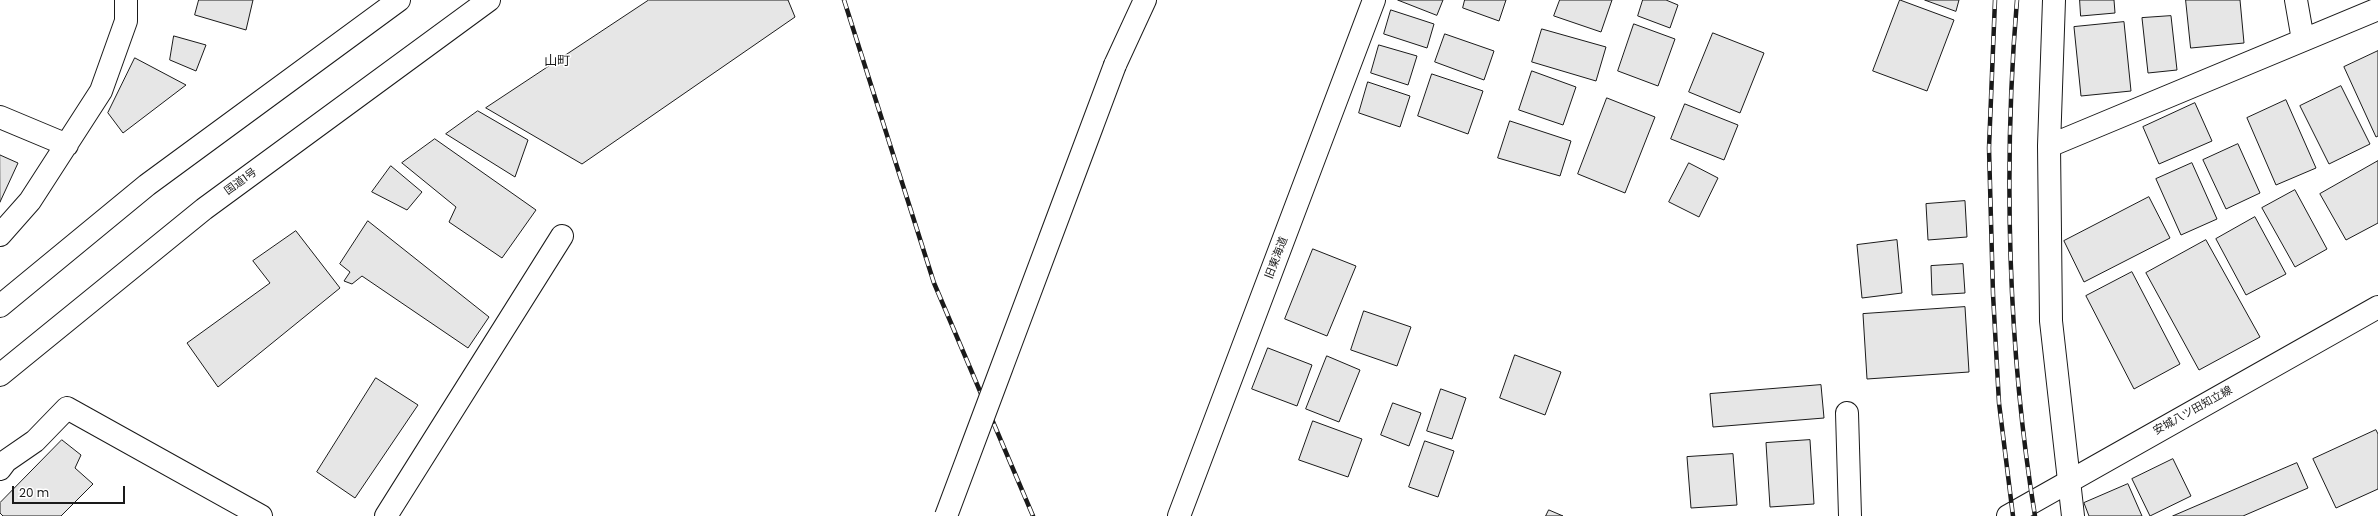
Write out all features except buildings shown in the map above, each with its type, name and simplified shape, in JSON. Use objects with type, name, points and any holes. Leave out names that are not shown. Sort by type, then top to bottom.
[{"type":"main road","points":[[0,235],[30,201],[102,91],[126,21],[126,0]]},
{"type":"main road","points":[[0,306],[147,185],[400,0]]},
{"type":"main road","name":"国道1号","points":[[0,375],[204,209],[489,0]]},
{"type":"main road","points":[[946,516],[1115,65],[1145,0]]},
{"type":"main road","name":"旧東海道","points":[[1180,516],[1374,0]]},
{"type":"main road","points":[[2054,0],[2049,146],[2051,321],[2073,516]]},
{"type":"main road","points":[[2296,0],[2304,40]]},
{"type":"main road","points":[[2049,146],[2378,9]]},
{"type":"main road","points":[[0,118],[67,145]]},
{"type":"main road","points":[[386,516],[562,236]]},
{"type":"main road","name":"安城八ツ田知立線","points":[[2008,516],[2378,307]]},
{"type":"main road","points":[[2,461],[35,441],[67,408],[261,516]]},
{"type":"main road","points":[[1848,414],[1850,516]]},
{"type":"railway","points":[[844,0],[934,283],[1033,516]]},
{"type":"railway","points":[[1995,0],[1989,148],[1993,294],[1999,403],[2013,516]]},
{"type":"railway","points":[[2017,0],[2010,128],[2009,193],[2011,259],[2019,389],[2035,516]]},
{"type":"district","name":"山町","points":[[557,62]]}]
